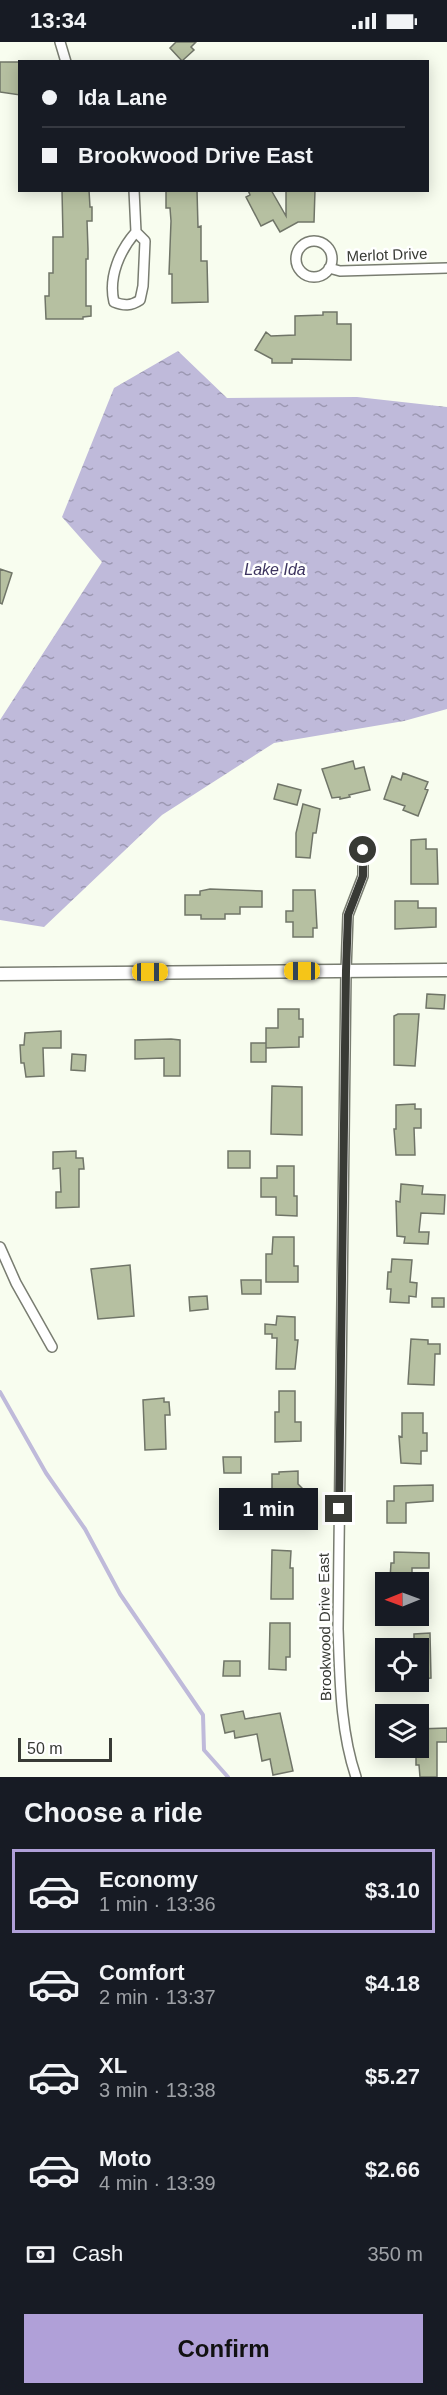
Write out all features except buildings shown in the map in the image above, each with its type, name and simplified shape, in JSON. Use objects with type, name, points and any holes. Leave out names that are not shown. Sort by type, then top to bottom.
[{"type":"street","points":[[60,42],[65,60]]},
{"type":"street","points":[[134,192],[136,232],[145,241],[144,286],[140,300],[133,305],[122,305],[114,302],[111,292],[116,267],[125,245],[136,232]]},
{"type":"street","name":"Merlot Drive","points":[[329,268],[340,272],[447,268]]},
{"type":"street","name":"Brookwood Drive East","points":[[356,1777],[351,1762],[342,1708],[338,1629],[346,971],[348,915],[363,876],[363,850]]},
{"type":"street","points":[[0,974],[447,970]]},
{"type":"street","points":[[0,1247],[16,1283],[52,1347]]},
{"type":"water","name":"Lake Ida","points":[[178,351],[227,398],[357,397],[447,407],[447,709],[404,721],[274,743],[162,815],[44,927],[0,920],[0,720],[102,562],[62,517],[114,388]]},
{"type":"waterway","points":[[0,1392],[46,1473],[85,1529],[120,1594],[203,1715],[204,1750],[228,1777]]},
{"type":"route","points":[[339,1509],[348,915],[363,876],[363,850]]}]
